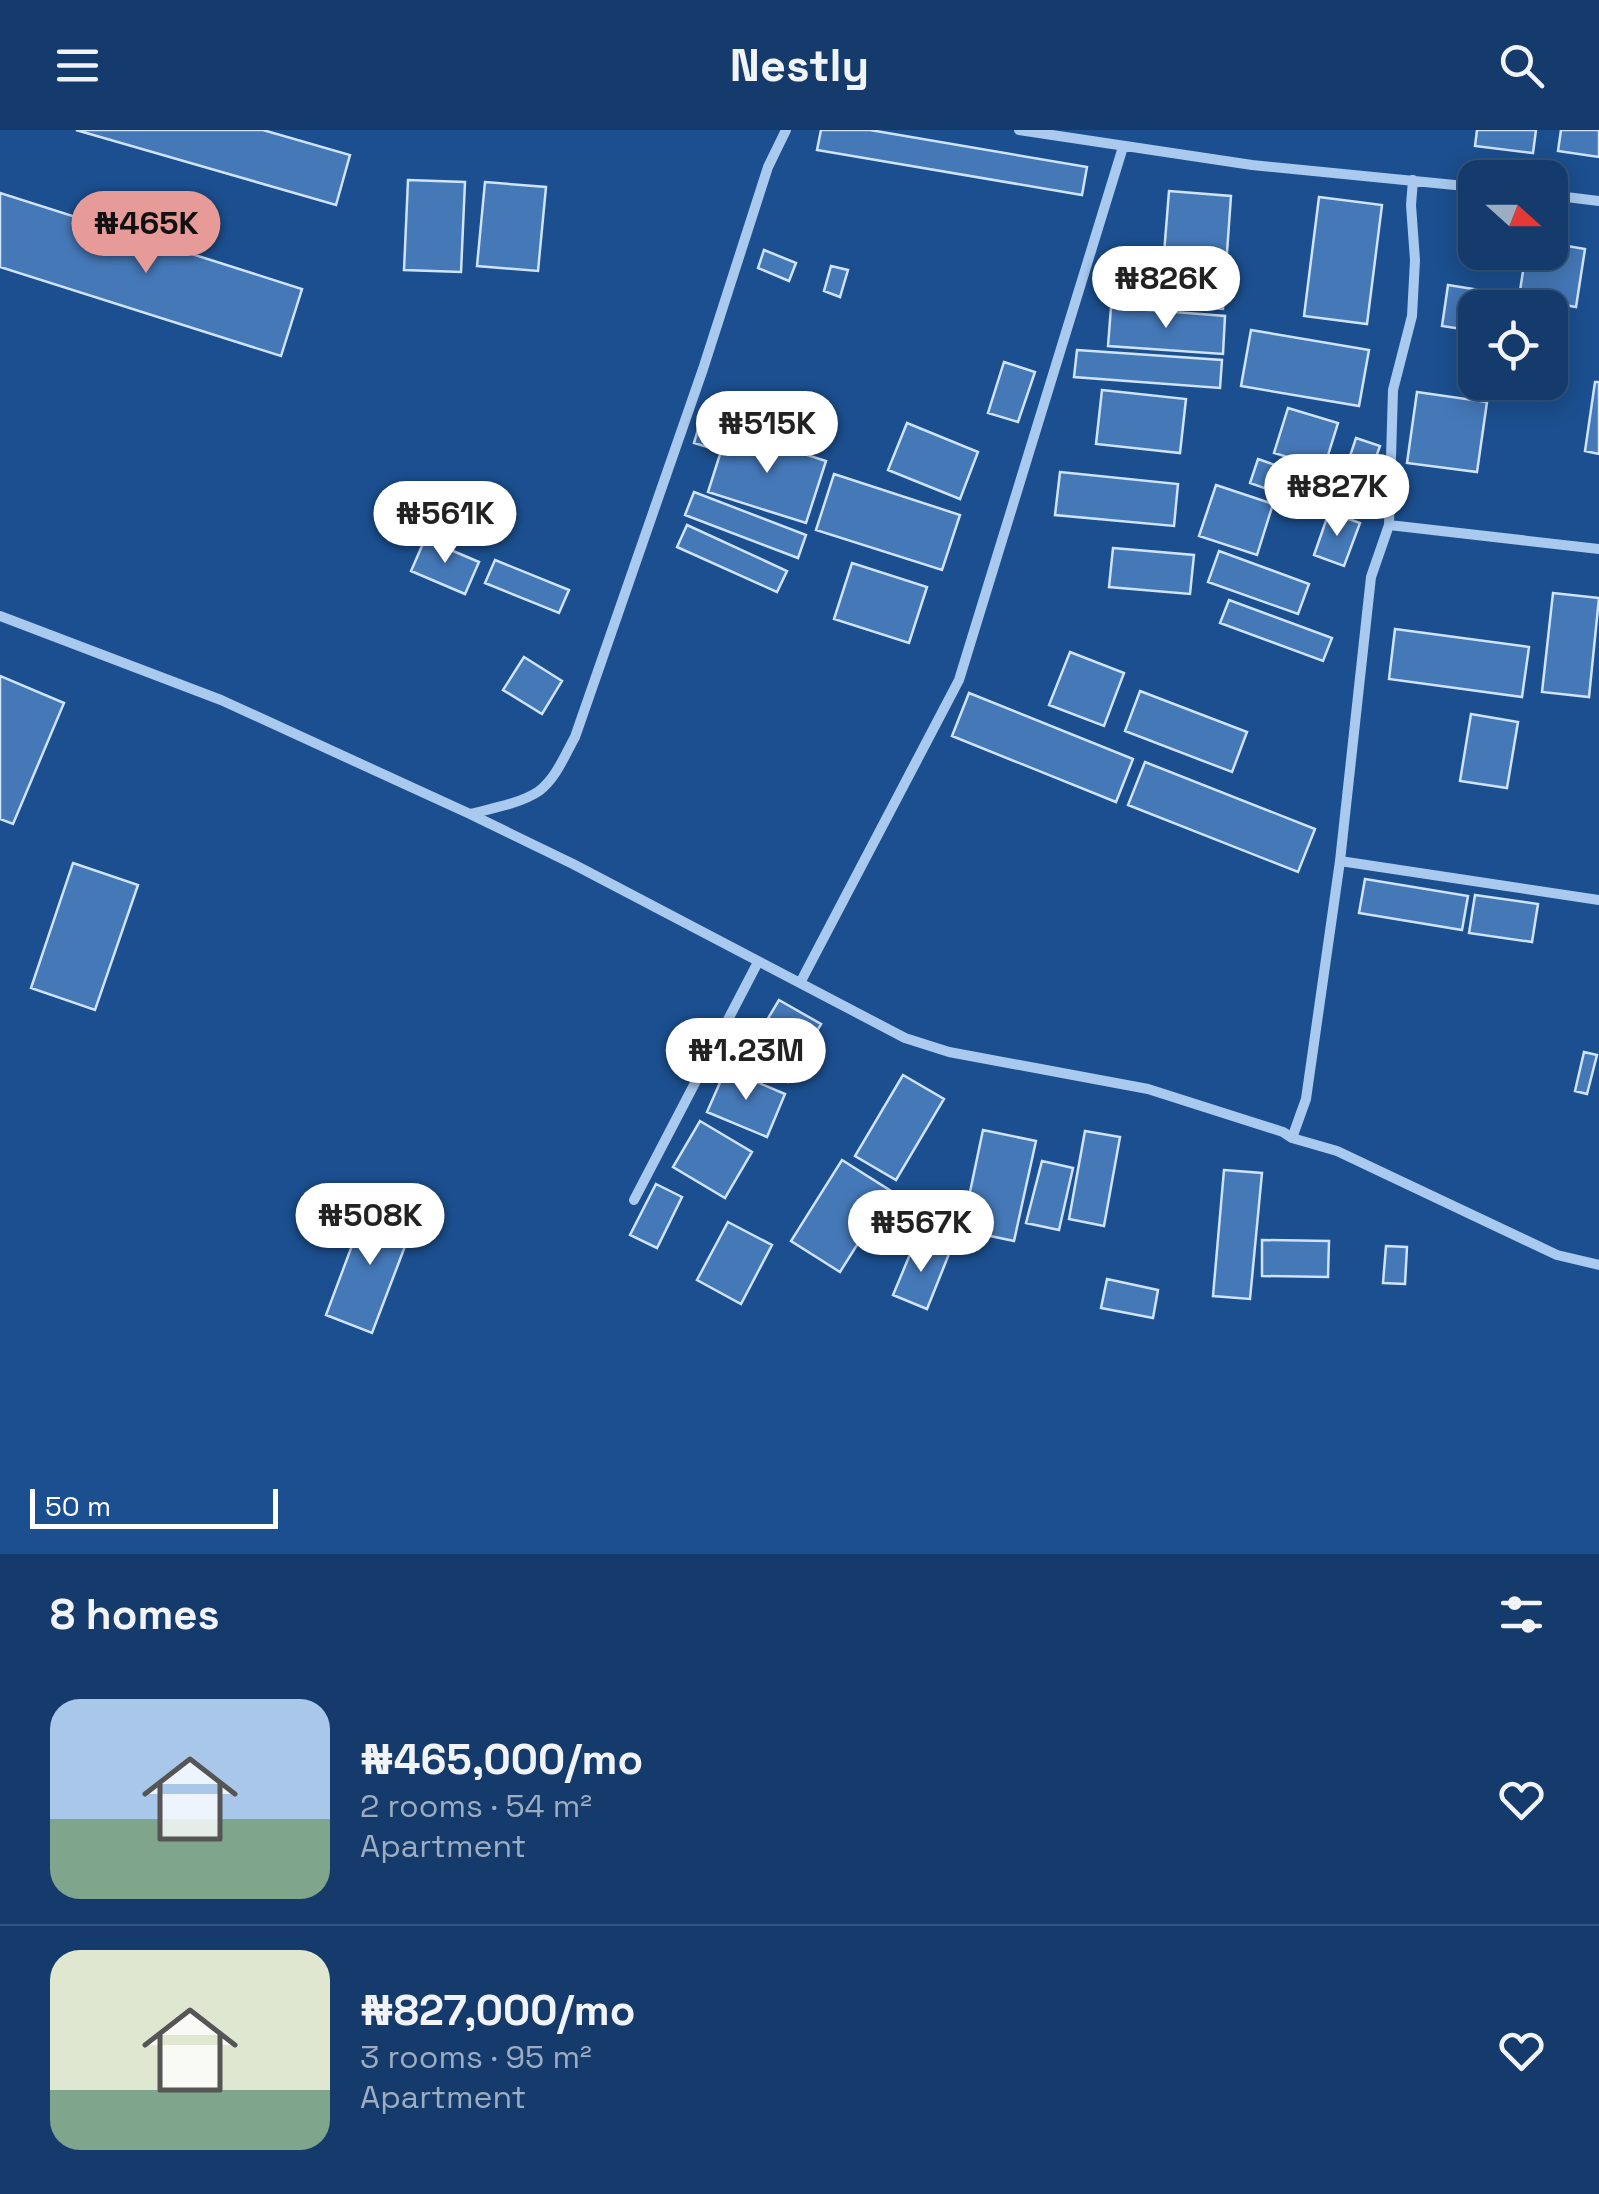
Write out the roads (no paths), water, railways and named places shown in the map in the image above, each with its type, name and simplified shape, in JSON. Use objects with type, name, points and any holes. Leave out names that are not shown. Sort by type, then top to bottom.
[{"type":"street","points":[[470,814],[539,791],[560,768],[575,737],[768,168],[786,130]]},
{"type":"street","points":[[1019,130],[1252,165],[1458,185]]},
{"type":"street","points":[[800,983],[959,680],[1123,147]]},
{"type":"street","points":[[1292,1138],[1306,1099],[1340,861],[1371,577],[1389,525],[1393,390],[1412,316],[1412,180]]},
{"type":"street","points":[[1568,197],[1599,200]]},
{"type":"street","points":[[1389,525],[1599,549]]},
{"type":"street","points":[[0,616],[221,700],[470,814],[574,864],[904,1038],[949,1052],[1148,1089],[1283,1132],[1337,1151],[1556,1255],[1599,1264]]},
{"type":"street","points":[[1340,861],[1599,900]]},
{"type":"street","points":[[634,1200],[758,962]]}]
